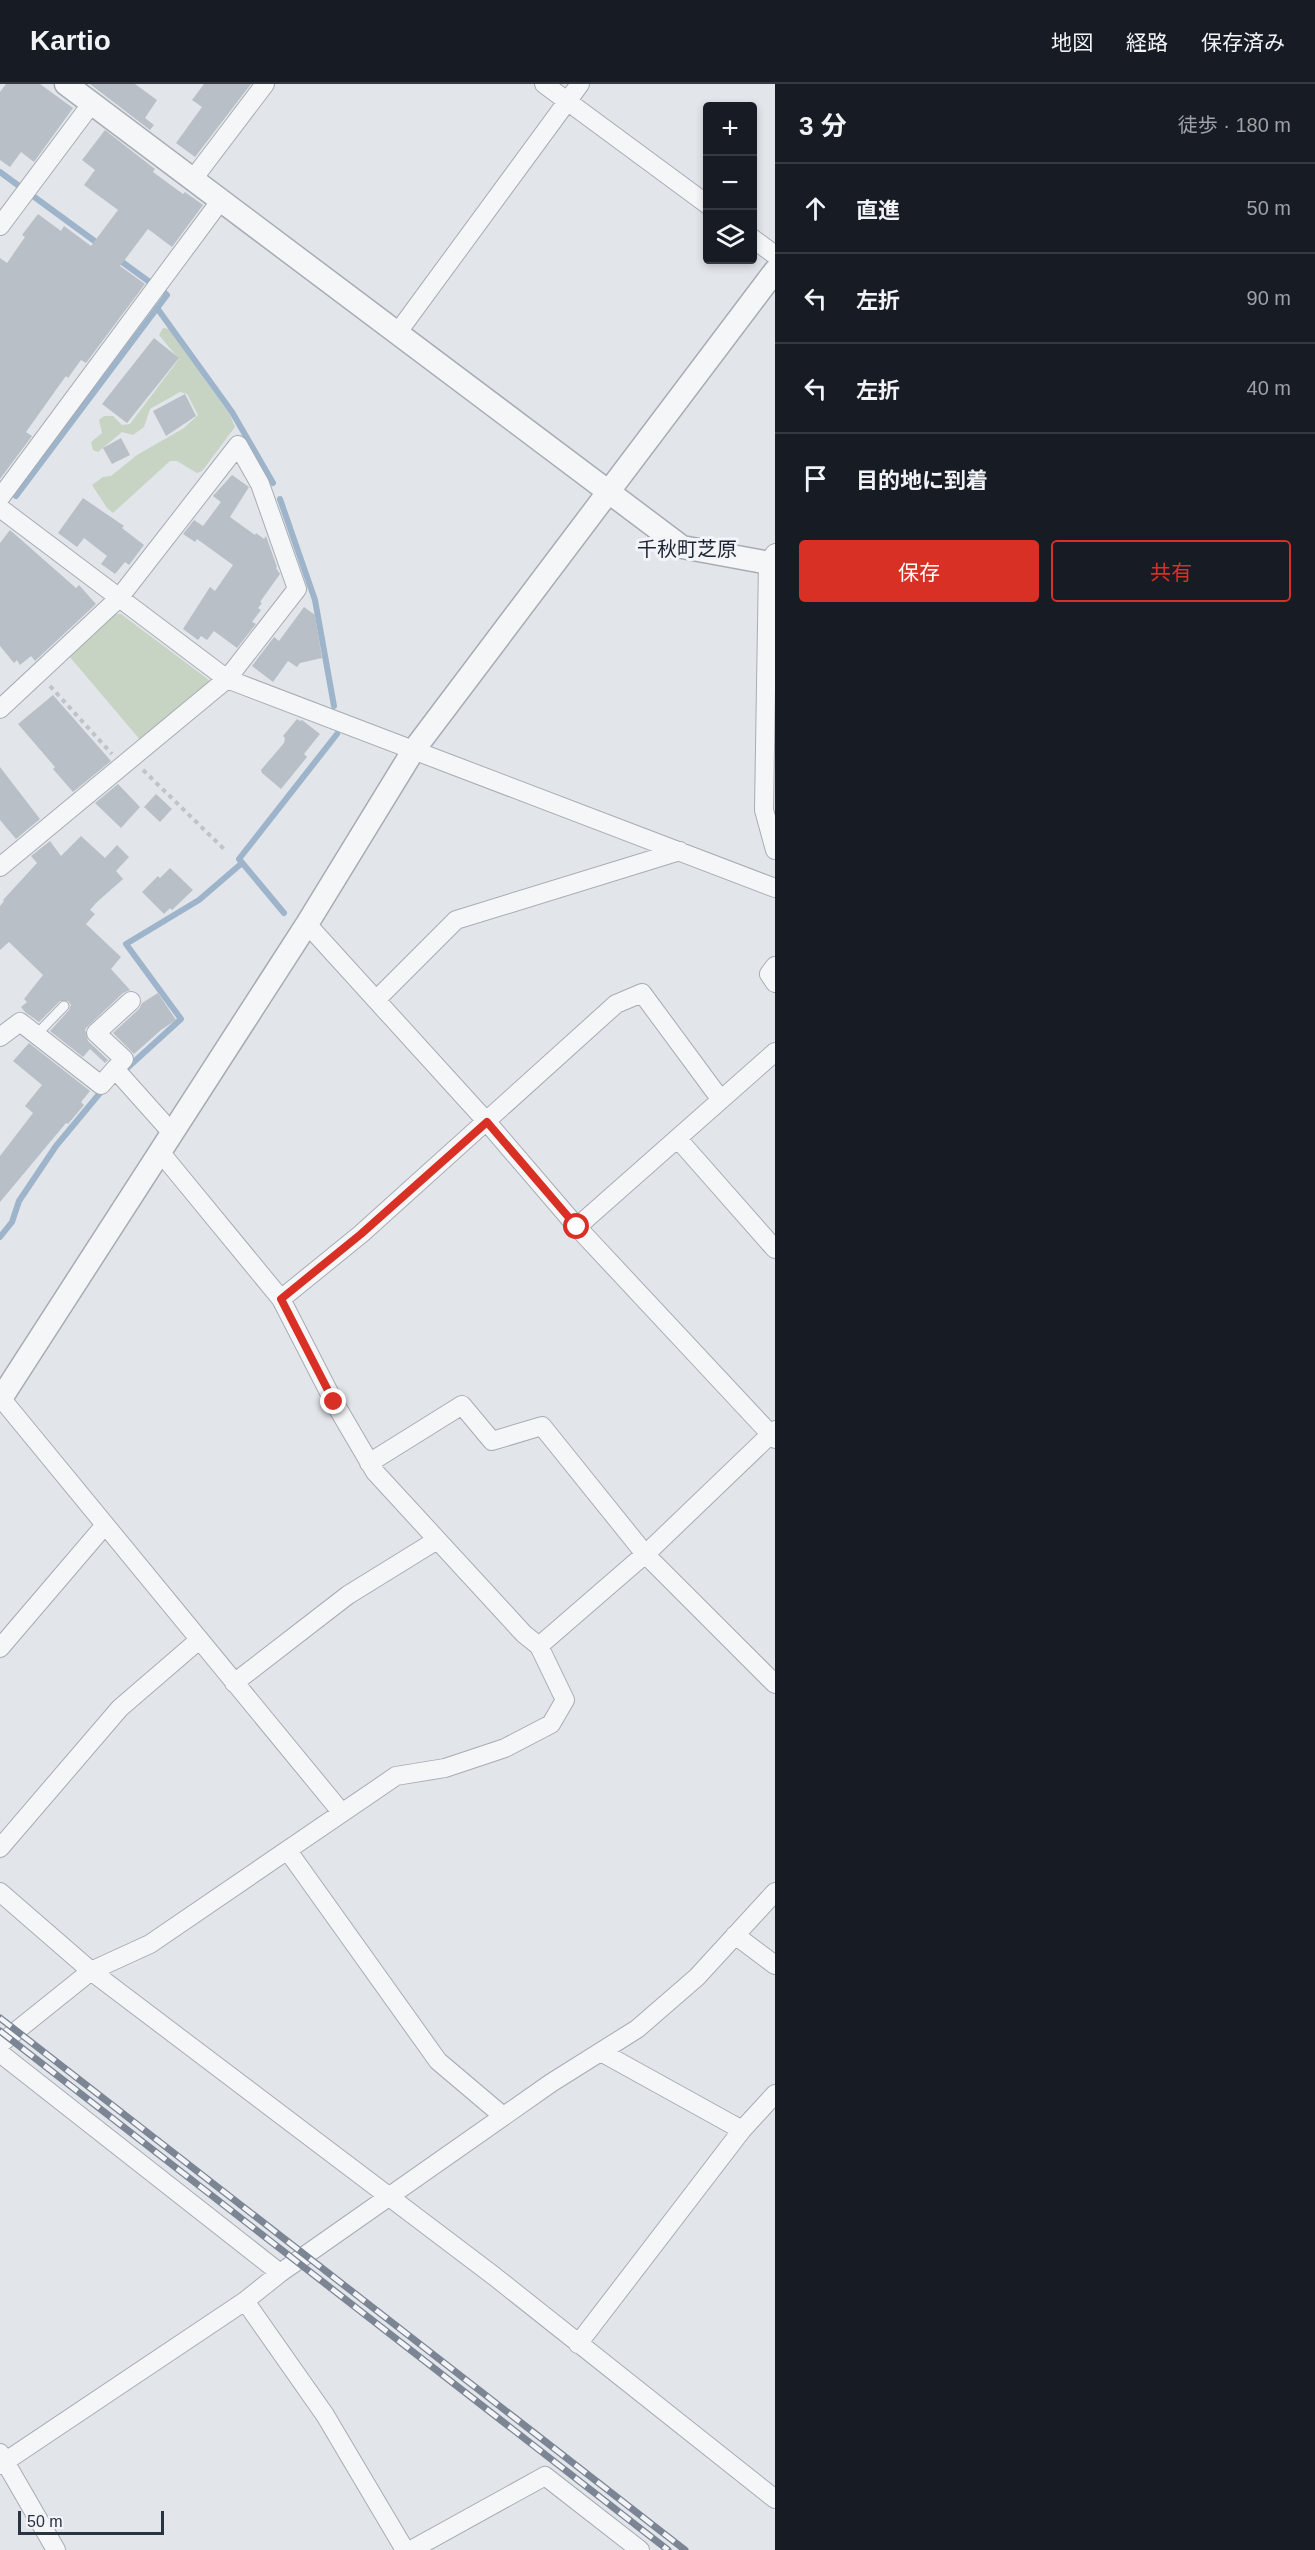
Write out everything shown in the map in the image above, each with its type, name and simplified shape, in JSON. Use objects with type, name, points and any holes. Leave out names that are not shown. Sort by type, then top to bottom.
[{"type":"street","points":[[194,179],[265,84]]},
{"type":"street","points":[[544,84],[703,201]]},
{"type":"street","points":[[398,332],[580,84]]},
{"type":"street","points":[[71,85],[221,200],[610,490],[682,547],[773,560],[764,810],[775,850]]},
{"type":"street","points":[[0,226],[92,103]]},
{"type":"street","points":[[0,498],[221,200]]},
{"type":"street","points":[[757,241],[775,255]]},
{"type":"street","points":[[342,1814],[1,1399],[307,924],[413,751],[775,271]]},
{"type":"street","points":[[0,709],[37,672],[119,598],[238,445],[260,484],[297,589],[227,679],[0,866]]},
{"type":"street","points":[[0,508],[227,679],[775,888]]},
{"type":"street","points":[[376,1000],[456,920],[680,851]]},
{"type":"street","points":[[307,924],[487,1122],[577,1227],[773,1434],[645,1554],[539,1646]]},
{"type":"street","points":[[775,966],[769,974],[775,983]]},
{"type":"street","points":[[281,1299],[361,1234],[616,1004],[642,993],[721,1100]]},
{"type":"street","points":[[0,1037],[20,1022],[101,1085],[124,1059],[96,1033],[131,1001]]},
{"type":"street","points":[[577,1227],[775,1052]]},
{"type":"street","points":[[115,1069],[173,1134]]},
{"type":"street","points":[[678,1139],[775,1249]]},
{"type":"street","points":[[0,2044],[91,1971],[150,1944],[396,1776],[445,1768],[505,1748],[551,1724],[564,1700],[539,1646],[524,1634],[375,1472],[334,1402],[281,1299],[161,1153]]},
{"type":"street","points":[[369,1463],[462,1405],[492,1441],[542,1426],[645,1554],[775,1684]]},
{"type":"street","points":[[0,1648],[105,1525]]},
{"type":"street","points":[[234,1683],[348,1595],[437,1540]]},
{"type":"street","points":[[0,1848],[120,1707],[199,1640]]},
{"type":"street","points":[[288,1851],[438,2061],[503,2116]]},
{"type":"street","points":[[0,1892],[91,1971],[390,2196],[775,2499]]},
{"type":"street","points":[[56,2550],[2,2460],[245,2301],[280,2272],[503,2116],[637,2029],[697,1977],[775,1892]]},
{"type":"street","points":[[735,1935],[775,1965]]},
{"type":"street","points":[[601,2052],[742,2130]]},
{"type":"street","points":[[0,2054],[280,2272]]},
{"type":"street","points":[[578,2344],[742,2130],[775,2094]]},
{"type":"street","points":[[245,2301],[325,2415],[405,2550]]},
{"type":"street","points":[[411,2550],[545,2476],[640,2550]]},
{"type":"lane","points":[[36,1035],[64,1005]]},
{"type":"path","points":[[37,672],[127,762],[226,851]]},
{"type":"green space","points":[[163,328],[169,329],[230,415],[235,427],[202,471],[197,473],[177,461],[170,461],[113,513],[107,508],[92,485],[103,477],[111,476],[137,455],[184,428],[198,415],[187,394],[180,392],[150,409],[144,427],[133,435],[122,432],[98,452],[93,450],[91,442],[102,433],[99,420],[104,416],[113,416],[122,425],[130,424],[179,359],[159,335]]},
{"type":"green space","points":[[114,614],[121,614],[209,680],[208,688],[142,742],[69,656]]},
{"type":"building","points":[[6,84],[40,84],[73,108],[34,162],[21,152],[10,167],[0,160],[0,92]]},
{"type":"building","points":[[90,84],[135,84],[157,100],[145,118],[154,125],[150,130]]},
{"type":"building","points":[[204,84],[251,84],[195,157],[176,143],[202,107],[192,100]]},
{"type":"building","points":[[105,130],[155,169],[153,172],[183,194],[185,192],[203,205],[172,247],[148,229],[120,266],[145,284],[86,363],[81,360],[68,378],[66,376],[26,432],[32,436],[0,479],[0,258],[7,263],[25,237],[22,235],[38,214],[61,231],[64,226],[91,246],[118,210],[84,185],[95,170],[82,160]]},
{"type":"building","points":[[154,338],[179,358],[127,423],[102,404]]},
{"type":"building","points":[[185,394],[196,416],[166,436],[153,411]]},
{"type":"building","points":[[121,438],[130,455],[112,464],[103,448]]},
{"type":"building","points":[[232,475],[249,487],[230,517],[255,535],[256,533],[264,539],[266,536],[280,574],[260,602],[262,603],[258,608],[261,610],[252,622],[256,624],[237,648],[214,631],[207,640],[201,636],[198,640],[183,629],[210,587],[215,591],[233,565],[197,539],[195,542],[183,534],[194,520],[203,526],[221,502],[213,496]]},
{"type":"building","points":[[83,498],[124,526],[122,528],[144,545],[129,565],[125,562],[115,574],[101,564],[107,556],[84,538],[77,547],[58,533]]},
{"type":"building","points":[[10,530],[76,588],[79,585],[96,604],[35,661],[31,656],[20,665],[17,660],[14,663],[0,646],[0,543]]},
{"type":"building","points":[[304,607],[315,615],[322,658],[300,663],[297,667],[288,661],[273,682],[252,666],[274,637],[279,641]]},
{"type":"building","points":[[53,695],[111,761],[73,792],[18,724]]},
{"type":"building","points":[[297,719],[302,720],[320,734],[304,754],[307,757],[281,789],[261,770],[284,743],[283,736]]},
{"type":"building","points":[[0,767],[40,819],[16,839],[0,820]]},
{"type":"building","points":[[118,784],[140,807],[121,828],[95,803]]},
{"type":"building","points":[[156,794],[172,809],[160,822],[144,807]]},
{"type":"building","points":[[81,836],[105,858],[117,845],[129,857],[116,871],[123,879],[90,910],[95,914],[86,924],[121,957],[111,969],[130,990],[123,993],[85,1029],[88,1041],[108,1060],[105,1063],[90,1049],[83,1057],[50,1031],[69,1010],[71,1005],[68,1001],[60,1001],[39,1022],[25,1012],[21,1007],[27,1002],[24,999],[43,975],[9,942],[0,950],[0,906],[37,863],[31,856],[50,841],[61,856]]},
{"type":"building","points":[[170,868],[193,890],[172,910],[170,908],[164,914],[142,892]]},
{"type":"building","points":[[158,993],[176,1020],[134,1054],[113,1033],[139,1009],[142,1003]]},
{"type":"building","points":[[29,1043],[90,1091],[81,1102],[84,1105],[68,1124],[66,1123],[0,1202],[0,1156],[33,1113],[25,1106],[42,1085],[13,1061]]},
{"type":"waterway","points":[[0,172],[19,186]]},
{"type":"waterway","points":[[33,196],[100,245]]},
{"type":"waterway","points":[[118,259],[151,283]]},
{"type":"waterway","points":[[16,496],[167,295],[165,293]]},
{"type":"waterway","points":[[157,308],[232,412],[273,483]]},
{"type":"waterway","points":[[280,499],[315,600],[334,706]]},
{"type":"waterway","points":[[284,913],[239,859],[337,734]]},
{"type":"waterway","points":[[125,1070],[181,1019],[126,944],[199,900],[242,863]]},
{"type":"waterway","points":[[0,1237],[12,1222],[19,1201],[56,1146],[100,1093]]},
{"type":"railway","points":[[0,2018],[685,2550]]},
{"type":"railway","points":[[0,2031],[668,2550]]},
{"type":"district","name":"千秋町芝原","points":[[687,549]]},
{"type":"route","points":[[334,1402],[281,1299],[361,1234],[487,1122],[577,1227]]}]
